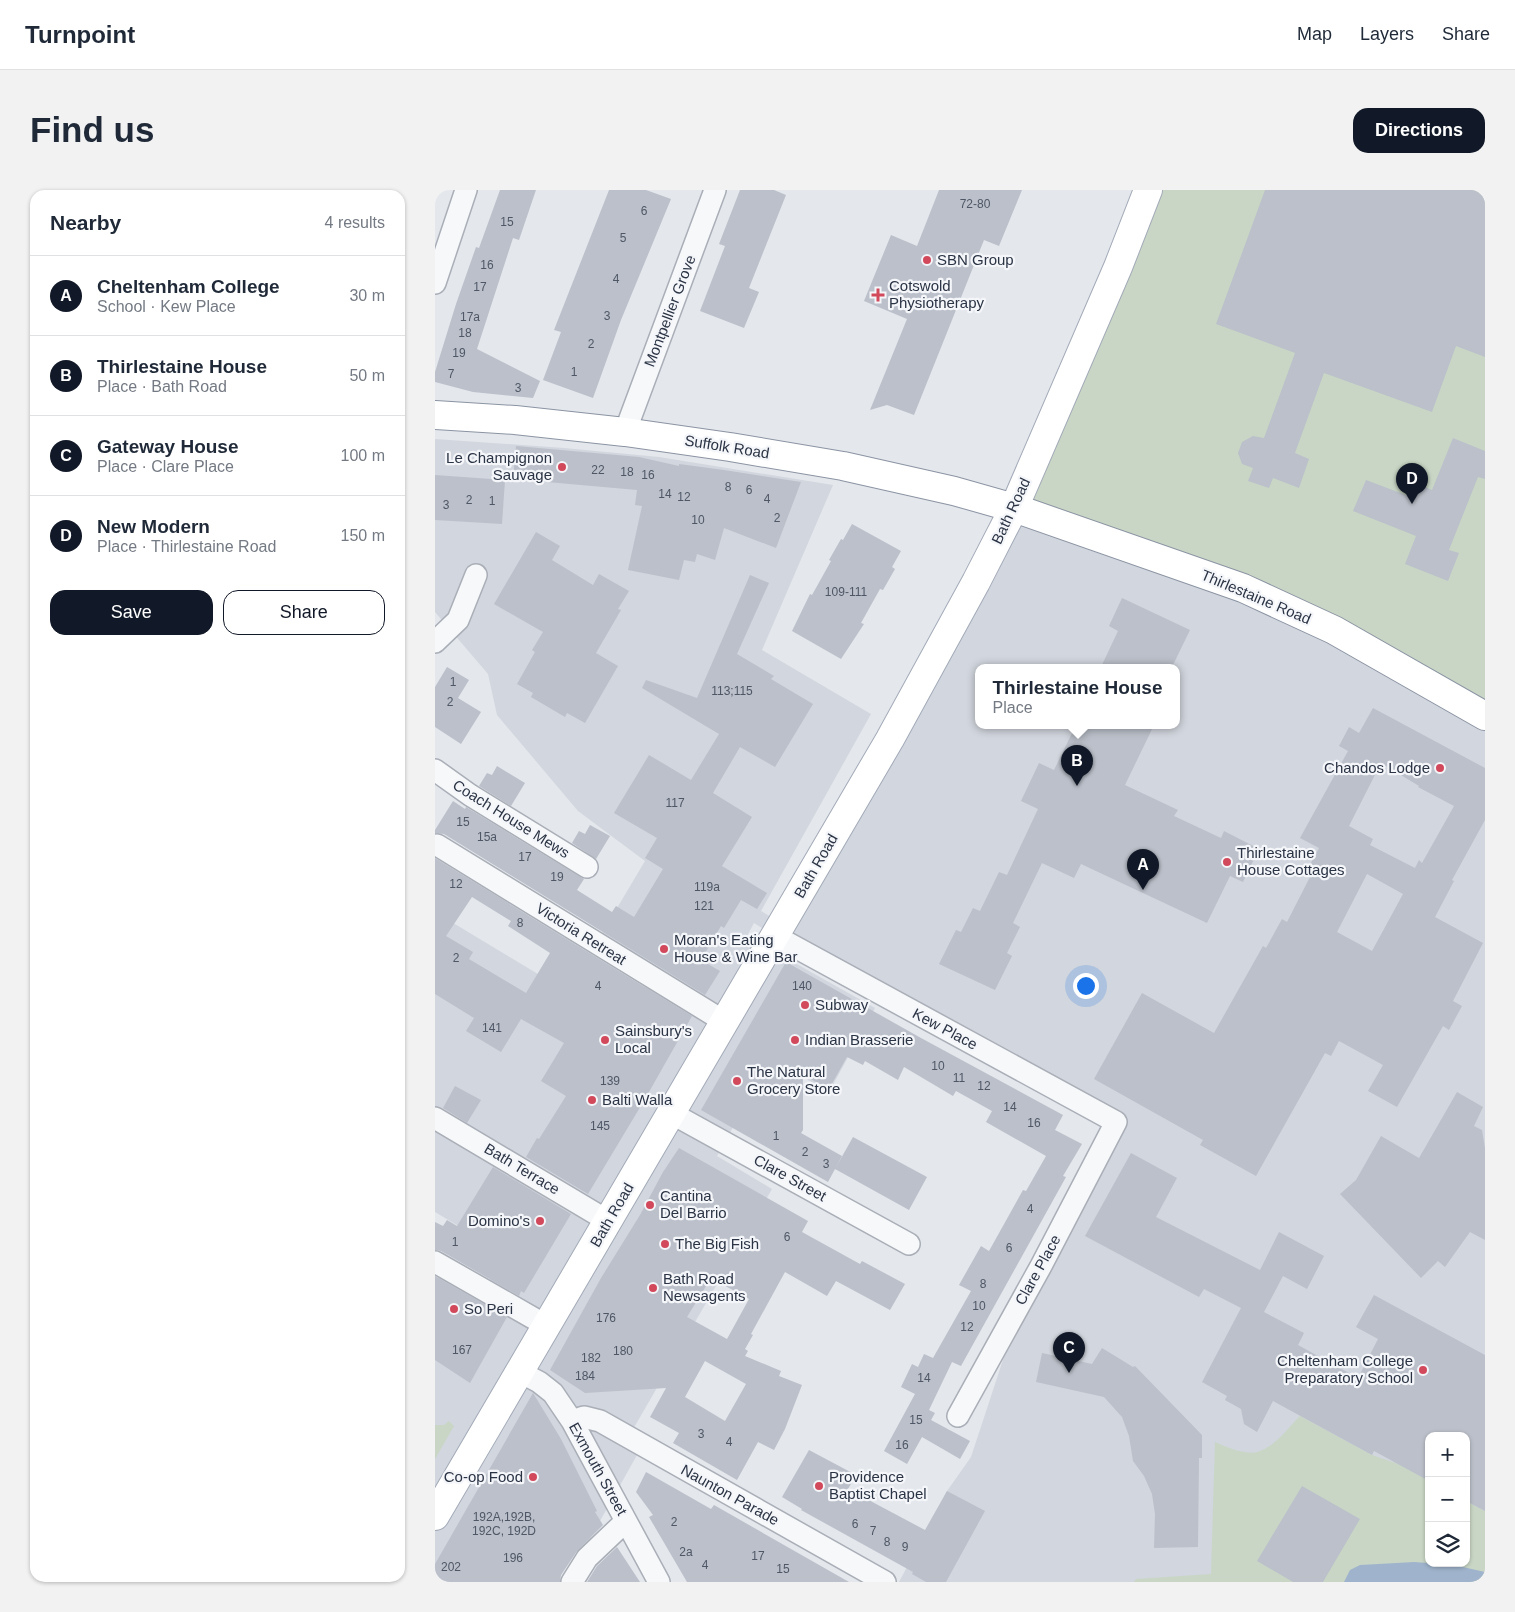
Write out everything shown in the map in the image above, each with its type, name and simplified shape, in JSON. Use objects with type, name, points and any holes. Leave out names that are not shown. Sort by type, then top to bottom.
[{"type":"main road","name":"Bath Road","points":[[435,1516],[890,739],[977,582],[1014,508],[1118,267],[1148,190]]},
{"type":"main road","name":"Suffolk Road","points":[[435,415],[515,420],[625,432],[843,466],[954,491],[1014,508]]},
{"type":"main road","name":"Thirlestaine Road","points":[[1014,508],[1243,588],[1334,630],[1485,716]]},
{"type":"street","points":[[435,283],[466,190]]},
{"type":"street","name":"Montpellier Grove","points":[[625,432],[715,190]]},
{"type":"street","points":[[435,642],[458,620],[476,575]]},
{"type":"street","name":"Coach House Mews","points":[[435,770],[494,810],[587,867]]},
{"type":"street","name":"Victoria Retreat","points":[[437,845],[725,1022]]},
{"type":"street","name":"Kew Place","points":[[775,936],[1116,1122]]},
{"type":"street","name":"Clare Street","points":[[671,1113],[909,1244]]},
{"type":"street","name":"Bath Terrace","points":[[435,1118],[608,1221]]},
{"type":"street","name":"Clare Place","points":[[958,1416],[1116,1122]]},
{"type":"street","points":[[435,1262],[547,1326]]},
{"type":"street","name":"Exmouth Street","points":[[520,1372],[539,1382],[553,1393],[572,1421],[659,1582]]},
{"type":"street","name":"Naunton Parade","points":[[572,1421],[584,1417],[600,1421],[885,1582]]},
{"type":"street","points":[[572,1582],[587,1558],[626,1521]]},
{"type":"shaded area","points":[[1485,190],[1485,1582],[899,1582],[947,1491],[971,1457],[1023,1299],[1116,1123],[798,950],[754,923],[747,936],[875,1008],[829,1092],[771,1059],[717,1156],[772,1189],[632,1431],[646,1439],[586,1546],[569,1556],[558,1582],[435,1582],[435,1284],[442,1272],[481,1295],[505,1254],[435,1212],[435,912],[538,974],[624,1021],[648,981],[595,945],[645,861],[578,811],[497,715],[488,674],[435,612],[435,439],[659,457],[833,485],[762,650],[871,714],[761,911],[782,924],[1014,508]]},
{"type":"green space","points":[[1148,190],[1485,190],[1485,716],[1334,630],[1014,508]]},
{"type":"green space","points":[[1300,1416],[1372,1455],[1401,1465],[1425,1479],[1425,1567],[1470,1567],[1470,1503],[1485,1511],[1485,1582],[1134,1582],[1136,1579],[1211,1574],[1215,1442],[1252,1453],[1263,1450],[1286,1431]]},
{"type":"green space","points":[[449,1421],[454,1426],[435,1459],[435,1425],[444,1425]]},
{"type":"water","points":[[1414,1562],[1425,1563],[1425,1567],[1463,1567],[1485,1572],[1485,1582],[1344,1582],[1350,1570],[1360,1565]]},
{"type":"building","points":[[500,190],[536,190],[519,240],[513,238],[477,349],[540,381],[533,398],[473,392],[435,382],[435,372],[456,304],[476,247],[479,248]]},
{"type":"building","points":[[609,190],[646,190],[671,199],[621,320],[593,398],[543,380],[561,332],[554,330]]},
{"type":"building","points":[[740,190],[774,190],[786,195],[749,288],[759,292],[744,328],[700,311],[725,246],[719,244]]},
{"type":"building","points":[[939,190],[1022,190],[999,246],[984,240],[914,415],[887,405],[870,410],[907,319],[864,301],[891,235],[917,246]]},
{"type":"building","points":[[1265,190],[1485,190],[1485,357],[1456,346],[1432,412],[1324,373],[1295,453],[1309,459],[1299,488],[1273,478],[1269,488],[1248,481],[1253,468],[1242,464],[1238,453],[1242,442],[1253,436],[1264,438],[1295,353],[1216,324]]},
{"type":"building","points":[[1453,438],[1485,451],[1485,479],[1478,477],[1449,550],[1459,553],[1448,581],[1405,564],[1416,536],[1353,511],[1366,480],[1411,497],[1416,483],[1432,490]]},
{"type":"building","points":[[516,446],[639,457],[679,466],[679,464],[801,482],[776,548],[724,528],[715,560],[697,554],[695,562],[684,560],[679,580],[628,570],[642,506],[635,505],[637,490],[513,479]]},
{"type":"building","points":[[435,475],[505,480],[502,524],[435,520]]},
{"type":"building","points":[[852,524],[901,551],[892,567],[895,569],[883,590],[880,589],[861,623],[864,624],[841,659],[792,631],[810,594],[812,595],[831,561],[829,560]]},
{"type":"building","points":[[536,532],[560,546],[552,560],[593,585],[599,574],[629,591],[618,609],[621,610],[596,653],[618,666],[585,723],[567,713],[565,717],[531,697],[533,693],[517,684],[535,652],[532,650],[543,632],[494,604]]},
{"type":"building","points":[[750,575],[769,583],[737,654],[774,676],[771,679],[813,704],[775,767],[740,747],[713,793],[752,817],[722,866],[767,893],[757,909],[741,900],[724,928],[721,926],[701,960],[720,971],[705,995],[444,834],[435,833],[435,830],[453,801],[584,879],[577,890],[612,912],[616,906],[634,917],[663,869],[645,858],[657,838],[614,813],[649,755],[691,780],[719,734],[642,688],[646,680],[697,698]]},
{"type":"building","points":[[1122,598],[1190,630],[1173,664],[1102,664],[1118,631],[1109,626]]},
{"type":"building","points":[[447,667],[469,680],[458,698],[481,712],[461,744],[435,727],[435,687]]},
{"type":"building","points":[[1373,708],[1485,768],[1485,820],[1452,880],[1454,881],[1435,917],[1483,943],[1453,1001],[1462,1006],[1449,1030],[1443,1026],[1397,1107],[1368,1091],[1383,1065],[1339,1041],[1331,1056],[1325,1053],[1256,1176],[1200,1145],[1203,1140],[1094,1079],[1142,993],[1214,1033],[1263,946],[1266,948],[1282,919],[1287,922],[1311,875],[1306,872],[1319,848],[1300,838],[1348,751],[1339,746],[1349,727],[1359,733]],"holes":[[[1381,763],[1418,787],[1454,806],[1422,863],[1419,860],[1415,868],[1370,845],[1373,839],[1349,826]],[[1367,874],[1403,894],[1372,951],[1337,932]]]},
{"type":"building","points":[[1074,729],[1152,729],[1125,785],[1178,810],[1174,816],[1221,838],[1224,831],[1259,849],[1243,882],[1230,876],[1207,923],[1081,864],[1074,878],[1042,863],[1013,923],[1020,927],[1007,953],[1012,956],[995,990],[939,964],[956,930],[961,932],[973,908],[980,911],[999,872],[1007,875],[1038,809],[1021,801],[1039,763],[1054,770]]},
{"type":"building","points":[[497,766],[525,783],[511,806],[479,786],[487,773],[492,775]]},
{"type":"building","points":[[590,825],[610,836],[596,859],[572,843],[579,831],[585,834]]},
{"type":"building","points":[[435,858],[692,1016],[588,1194],[526,1157],[566,1096],[541,1081],[564,1043],[521,1019],[501,1052],[466,1031],[474,1018],[435,994]],"holes":[[[472,897],[511,921],[508,926],[550,953],[526,993],[469,959],[473,952],[446,936]]]},
{"type":"building","points":[[786,962],[1063,1115],[1055,1130],[1082,1144],[1063,1176],[1066,1177],[961,1366],[952,1362],[929,1410],[935,1413],[931,1420],[970,1441],[960,1459],[922,1437],[907,1464],[884,1451],[915,1394],[901,1387],[912,1364],[918,1367],[924,1354],[933,1358],[971,1291],[959,1285],[981,1246],[989,1251],[1023,1190],[1026,1191],[1046,1156],[986,1122],[992,1111],[956,1091],[953,1096],[904,1067],[898,1080],[865,1061],[863,1065],[847,1057],[829,1089],[803,1075],[803,1130],[801,1133],[842,1156],[828,1182],[701,1110]]},
{"type":"building","points":[[455,1086],[481,1100],[467,1123],[443,1108]]},
{"type":"building","points":[[1457,1092],[1483,1107],[1474,1126],[1482,1130],[1485,1148],[1485,1240],[1470,1232],[1445,1267],[1438,1261],[1421,1278],[1340,1194],[1356,1180],[1381,1136],[1419,1158]]},
{"type":"building","points":[[853,1137],[927,1177],[909,1210],[835,1169]]},
{"type":"building","points":[[679,1148],[808,1221],[802,1232],[860,1264],[862,1261],[905,1284],[890,1310],[836,1281],[827,1296],[785,1272],[751,1334],[753,1335],[745,1349],[748,1351],[745,1356],[781,1371],[779,1376],[802,1385],[785,1429],[774,1450],[758,1442],[737,1480],[673,1443],[679,1433],[650,1417],[666,1388],[585,1393],[550,1370],[663,1172]],"holes":[[[711,1278],[749,1299],[727,1339],[687,1317]],[[705,1361],[746,1384],[725,1421],[685,1397]]]},
{"type":"building","points":[[1131,1153],[1177,1178],[1156,1217],[1260,1270],[1279,1232],[1324,1256],[1307,1289],[1283,1276],[1264,1312],[1304,1333],[1298,1345],[1358,1378],[1378,1339],[1356,1327],[1374,1295],[1485,1355],[1485,1511],[1470,1503],[1470,1432],[1425,1432],[1425,1479],[1374,1451],[1372,1455],[1273,1401],[1257,1432],[1244,1424],[1241,1409],[1225,1400],[1227,1396],[1202,1382],[1241,1308],[1204,1289],[1199,1297],[1085,1236]]},
{"type":"building","points":[[493,1167],[571,1214],[524,1293],[521,1291],[519,1296],[441,1251],[435,1250],[435,1222],[443,1226],[447,1220],[457,1226]]},
{"type":"building","points":[[435,1276],[507,1317],[470,1383],[435,1360]]},
{"type":"building","points":[[1102,1348],[1133,1367],[1135,1366],[1202,1435],[1202,1458],[1199,1458],[1198,1547],[1154,1548],[1155,1514],[1152,1494],[1144,1476],[1133,1461],[1129,1436],[1122,1417],[1104,1397],[1036,1382],[1042,1353],[1092,1364]]},
{"type":"building","points":[[533,1393],[561,1439],[603,1525],[577,1551],[561,1575],[560,1582],[435,1582],[435,1564]]},
{"type":"building","points":[[809,1450],[856,1475],[848,1489],[925,1530],[947,1491],[985,1511],[946,1582],[926,1582],[912,1574],[913,1572],[801,1510],[782,1497]]},
{"type":"building","points":[[646,1472],[711,1509],[714,1505],[849,1582],[687,1582],[649,1517],[653,1515],[636,1492]]},
{"type":"building","points":[[1302,1486],[1360,1519],[1323,1582],[1293,1582],[1257,1561]]},
{"type":"building","points":[[617,1547],[640,1582],[587,1582],[597,1566]]},
{"type":"place","name":"SBN Group","points":[[927,260]]},
{"type":"place","name":"Cotswold Physiotherapy","points":[[878,295]]},
{"type":"place","name":"Le Champignon Sauvage","points":[[562,467]]},
{"type":"place","name":"New Modern","points":[[1412,504]]},
{"type":"place","name":"Chandos Lodge","points":[[1440,768]]},
{"type":"place","name":"Thirlestaine House","points":[[1077,786]]},
{"type":"place","name":"Thirlestaine House Cottages","points":[[1227,862]]},
{"type":"place","name":"Cheltenham College","points":[[1143,890]]},
{"type":"place","name":"Moran's Eating House & Wine Bar","points":[[664,949]]},
{"type":"place","name":"Subway","points":[[805,1005]]},
{"type":"place","name":"Sainsbury's Local","points":[[605,1040]]},
{"type":"place","name":"Indian Brasserie","points":[[795,1040]]},
{"type":"place","name":"The Natural Grocery Store","points":[[737,1081]]},
{"type":"place","name":"Balti Walla","points":[[592,1100]]},
{"type":"place","name":"Cantina Del Barrio","points":[[650,1205]]},
{"type":"place","name":"Domino's","points":[[540,1221]]},
{"type":"place","name":"The Big Fish","points":[[665,1244]]},
{"type":"place","name":"Bath Road Newsagents","points":[[653,1288]]},
{"type":"place","name":"So Peri","points":[[454,1309]]},
{"type":"place","name":"Cheltenham College Preparatory School","points":[[1423,1370]]},
{"type":"place","name":"Gateway House","points":[[1069,1373]]},
{"type":"place","name":"Co-op Food","points":[[533,1477]]},
{"type":"place","name":"Providence Baptist Chapel","points":[[819,1486]]}]
